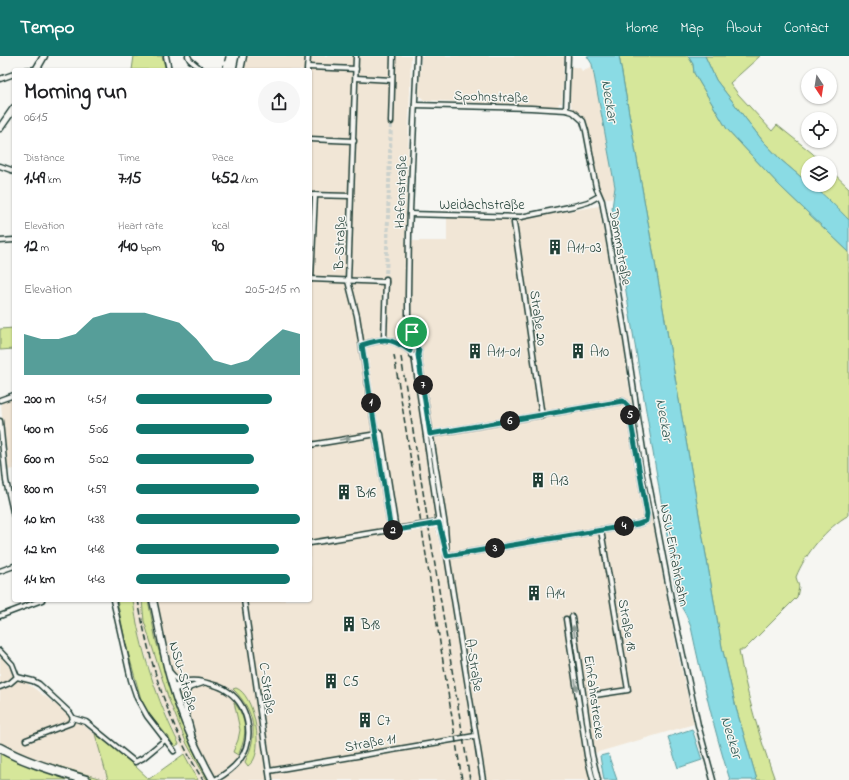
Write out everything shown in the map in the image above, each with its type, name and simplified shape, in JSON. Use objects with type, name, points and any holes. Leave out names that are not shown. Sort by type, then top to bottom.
[{"type":"highway","points":[[0,748],[44,767],[86,780]]},
{"type":"main road","points":[[37,68],[44,56]]},
{"type":"main road","points":[[240,68],[243,56]]},
{"type":"main road","points":[[0,128],[12,111]]},
{"type":"main road","name":"NSU-Straße","points":[[154,602],[168,670],[174,689],[199,756],[214,780]]},
{"type":"street","points":[[166,56],[169,68]]},
{"type":"street","points":[[188,56],[190,60],[200,68]]},
{"type":"street","points":[[308,56],[308,68]]},
{"type":"street","name":"B-Straße","points":[[356,56],[348,281],[357,316],[362,345],[391,531]]},
{"type":"street","points":[[391,122],[393,56]]},
{"type":"street","name":"Hafenstraße","points":[[411,330],[408,318],[408,302],[416,56]]},
{"type":"street","points":[[566,110],[568,56]]},
{"type":"street","points":[[312,68],[356,69]]},
{"type":"street","points":[[0,79],[12,75]]},
{"type":"street","points":[[356,78],[392,80]]},
{"type":"street","name":"Spohnstraße","points":[[414,105],[566,110]]},
{"type":"street","name":"Dammstraße","points":[[566,110],[573,112],[583,121],[586,131],[596,187],[602,201],[625,333]]},
{"type":"street","points":[[312,138],[354,141]]},
{"type":"street","points":[[0,166],[12,170]]},
{"type":"street","points":[[312,244],[315,195],[351,196]]},
{"type":"street","name":"Weidachstraße","points":[[410,214],[521,217],[574,206],[588,202],[599,196]]},
{"type":"street","name":"Straße 20","points":[[514,223],[542,416]]},
{"type":"street","points":[[0,241],[12,240]]},
{"type":"street","points":[[312,279],[348,281],[386,280],[384,339]]},
{"type":"street","name":"A-Straße","points":[[411,330],[410,334],[412,348],[419,350],[416,355],[483,780]]},
{"type":"street","name":"NSU-Einfahrbahn","points":[[625,333],[645,463],[672,604],[698,725],[713,780]]},
{"type":"street","points":[[362,345],[384,339],[412,348],[412,355],[416,355]]},
{"type":"street","points":[[0,400],[12,396]]},
{"type":"street","points":[[428,434],[542,416],[623,401],[628,406],[647,514],[646,521],[638,524],[447,555]]},
{"type":"street","points":[[0,421],[6,481],[12,507]]},
{"type":"street","points":[[375,429],[381,434],[396,530]]},
{"type":"street","points":[[312,445],[381,434]]},
{"type":"street","points":[[312,543],[442,522]]},
{"type":"street","name":"Straße 18","points":[[595,695],[628,690],[601,530]]},
{"type":"street","points":[[0,571],[12,567]]},
{"type":"street","points":[[0,616],[37,602]]},
{"type":"street","points":[[113,602],[134,690],[143,710],[174,751]]},
{"type":"street","name":"C-Straße","points":[[244,602],[270,780]]},
{"type":"street","name":"Einfahrstrecke","points":[[572,617],[592,755],[598,780]]},
{"type":"street","name":"Einfahrstrecke","points":[[566,619],[587,756],[593,780]]},
{"type":"street","points":[[0,651],[12,664],[17,677]]},
{"type":"street","points":[[168,670],[178,681],[184,682]]},
{"type":"street","points":[[17,677],[39,684],[70,713],[73,718],[86,722],[135,762],[143,758],[166,739]]},
{"type":"street","points":[[0,687],[10,683],[17,677]]},
{"type":"street","points":[[174,689],[178,684],[196,680],[212,684],[231,694],[244,710],[248,723],[249,736],[244,752],[240,760],[229,772],[214,780]]},
{"type":"street","points":[[174,689],[189,688],[197,684],[205,683]]},
{"type":"street","points":[[189,688],[185,694],[184,701],[194,744]]},
{"type":"street","points":[[26,740],[71,723],[73,718]]},
{"type":"street","name":"Straße 11","points":[[269,771],[475,736]]},
{"type":"shaded area","points":[[243,56],[411,56],[405,241],[447,241],[447,217],[509,221],[599,206],[623,337],[628,381],[657,546],[678,654],[694,724],[595,753],[602,780],[212,780],[172,688],[156,641],[148,602],[312,602],[312,68],[240,68]]},
{"type":"shaded area","points":[[421,56],[564,56],[562,103],[559,103],[558,107],[424,100],[419,95]]},
{"type":"shaded area","points":[[592,64],[615,187],[614,197],[604,199],[598,186],[584,119],[581,114],[572,109],[569,94],[569,66],[580,68],[582,71],[590,67]]},
{"type":"shaded area","points":[[12,397],[12,469],[7,470],[4,445],[1,402]]},
{"type":"shaded area","points":[[133,602],[142,602],[144,621],[187,744],[207,780],[198,780],[176,737],[157,693],[136,623]]},
{"type":"shaded area","points":[[0,655],[17,677],[95,734],[108,780],[91,777],[27,757],[0,745]]},
{"type":"green space","points":[[134,56],[162,56],[165,68],[132,68]]},
{"type":"green space","points":[[619,56],[688,56],[693,64],[694,73],[727,129],[780,186],[849,252],[849,515],[825,534],[805,559],[796,577],[799,587],[797,597],[744,650],[739,650],[745,683],[754,716],[775,780],[757,780],[736,708],[722,647]]},
{"type":"green space","points":[[705,56],[760,56],[730,83],[738,94],[772,131],[777,125],[801,144],[801,148],[806,148],[815,156],[801,156],[801,177],[781,160],[762,140],[716,80]]},
{"type":"green space","points":[[837,177],[849,188],[849,220],[819,192],[837,192]]},
{"type":"green space","points":[[12,328],[12,349],[0,350],[0,329]]},
{"type":"green space","points":[[117,602],[133,602],[150,674],[171,728],[179,744],[174,747],[170,739],[147,712],[141,699],[126,645]]},
{"type":"green space","points":[[142,602],[148,602],[156,641],[171,690],[212,780],[207,780],[187,744],[169,700],[144,621]]},
{"type":"green space","points":[[236,688],[242,692],[248,700],[252,709],[257,732],[254,760],[248,766],[245,762],[252,742],[252,723],[246,706],[233,689]]},
{"type":"green space","points":[[234,702],[242,715],[245,727],[245,734],[238,755],[233,752],[240,730]]},
{"type":"green space","points":[[95,734],[120,752],[149,779],[184,754],[198,780],[108,780]]},
{"type":"green space","points":[[0,745],[27,757],[105,780],[0,780]]},
{"type":"water","name":"Neckar","points":[[587,56],[619,56],[722,647],[736,708],[757,780],[730,780],[699,665],[691,627],[678,601],[612,208],[615,187],[592,64]]},
{"type":"water","points":[[688,56],[705,56],[716,80],[762,140],[781,160],[801,177],[801,192],[821,192],[849,220],[849,252],[780,186],[727,129],[694,73],[693,64]]},
{"type":"water","points":[[692,729],[702,760],[678,768],[668,737]]},
{"type":"water","points":[[608,754],[617,780],[604,780],[600,756]]},
{"type":"tunnel","points":[[386,279],[391,122]]},
{"type":"railway","points":[[223,68],[226,56]]},
{"type":"railway","points":[[394,355],[462,780]]},
{"type":"railway","points":[[401,357],[470,780]]},
{"type":"railway","points":[[138,602],[154,670],[170,716],[203,780]]},
{"type":"place","name":"A11-03","points":[[555,247]]},
{"type":"place","name":"A11-01","points":[[475,351]]},
{"type":"place","name":"A10","points":[[578,351]]},
{"type":"place","name":"A13","points":[[538,480]]},
{"type":"place","name":"B16","points":[[344,492]]},
{"type":"place","name":"A14","points":[[534,593]]},
{"type":"place","name":"B18","points":[[349,624]]},
{"type":"place","name":"C5","points":[[331,681]]},
{"type":"place","name":"C7","points":[[365,720]]},
{"type":"route","points":[[412,332],[416,346],[420,352],[418,355],[430,434],[623,401],[628,406],[629,411],[647,514],[646,521],[638,524],[447,556],[439,523],[391,531],[362,345],[384,339],[400,344],[410,351],[410,334],[412,332]]}]
